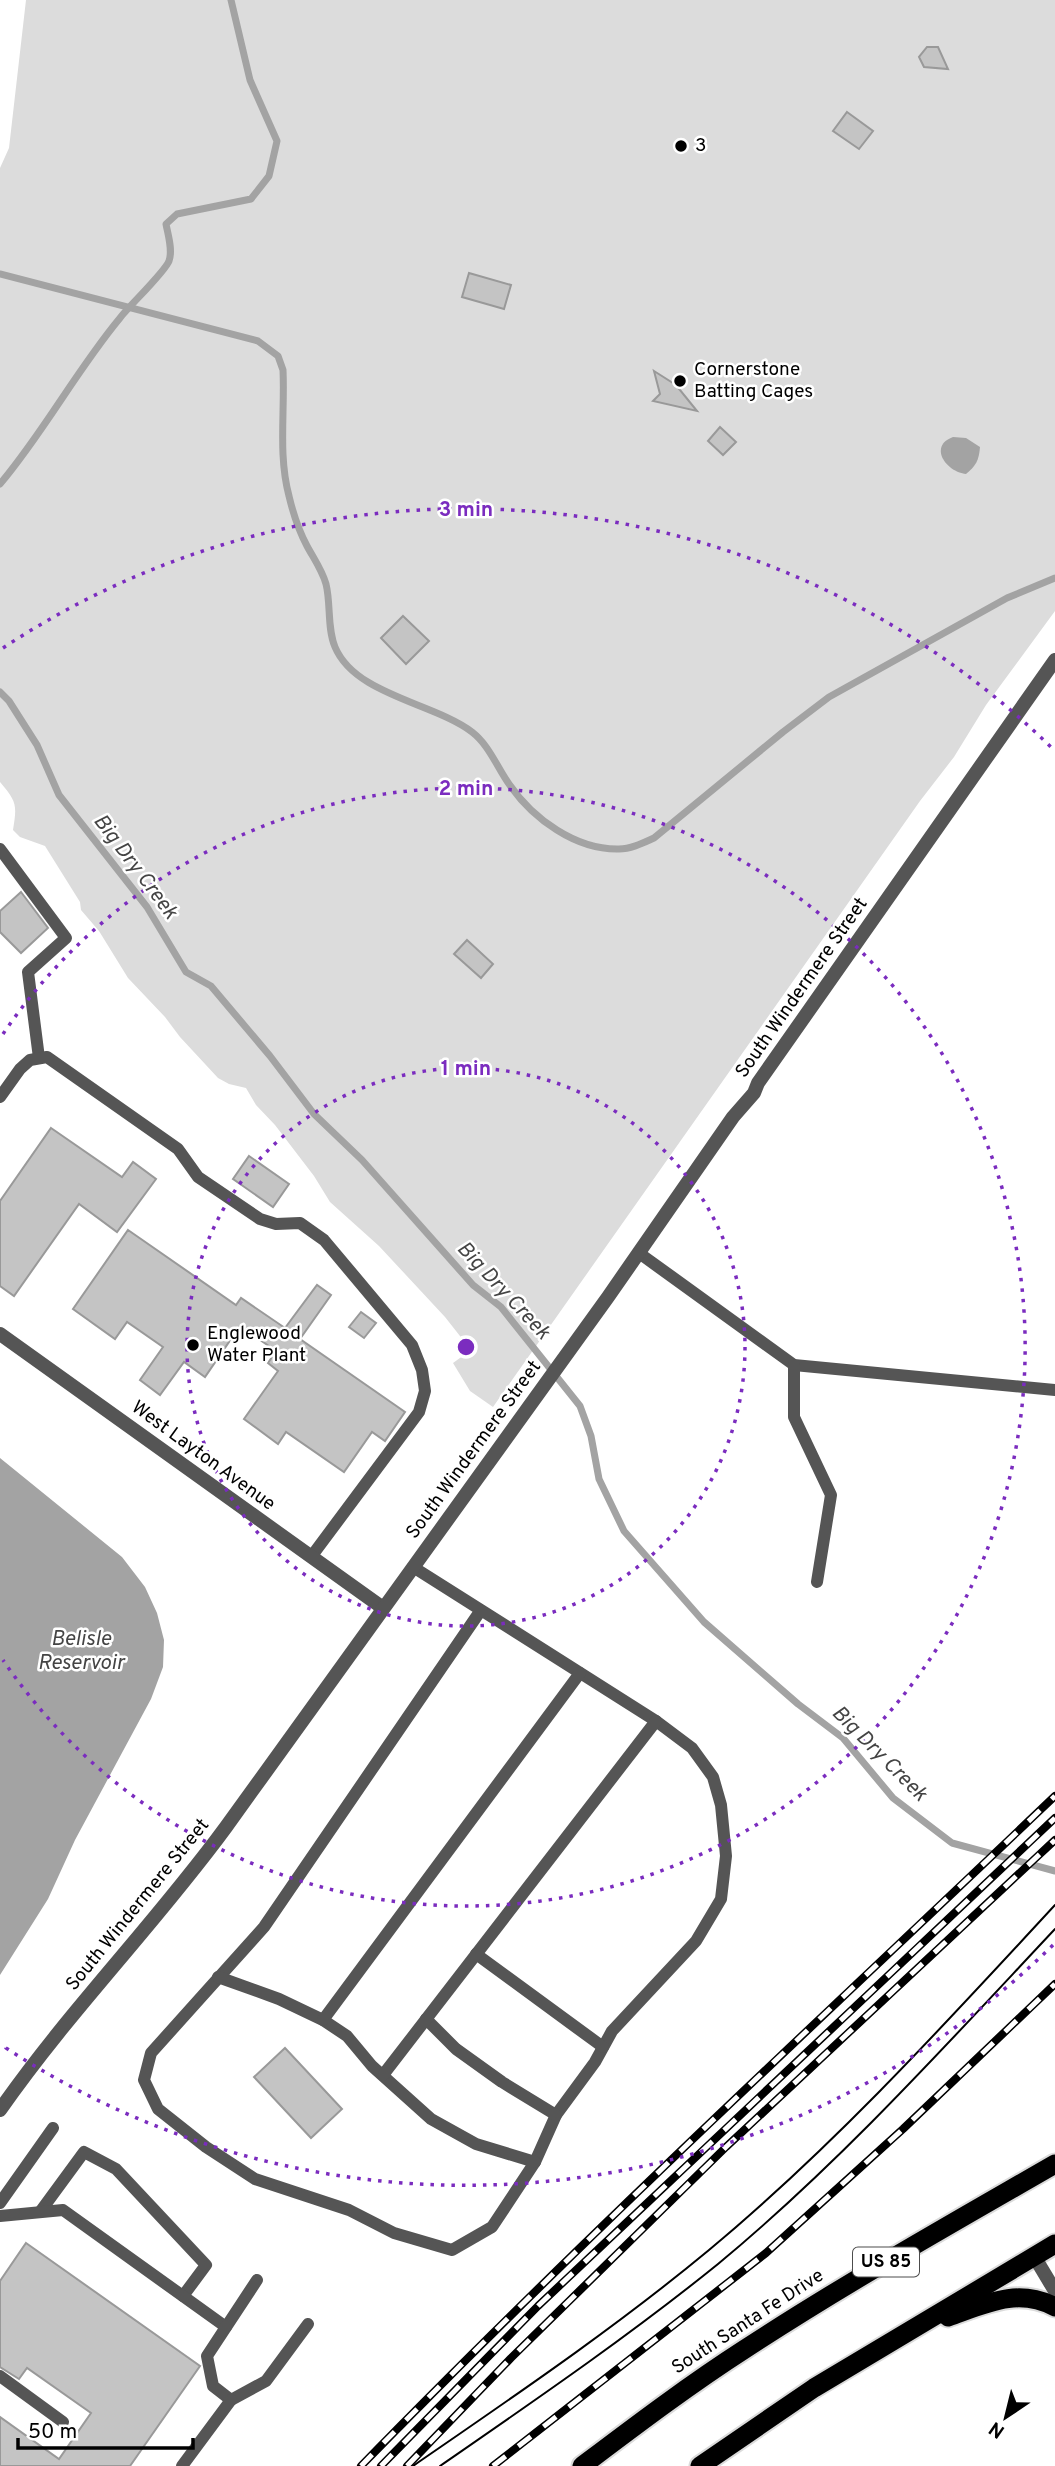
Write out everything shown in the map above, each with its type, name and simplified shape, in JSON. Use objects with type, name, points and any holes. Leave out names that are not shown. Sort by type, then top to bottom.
[{"type":"highway","name":"South Santa Fe Drive","points":[[582,2466],[632,2427],[745,2349],[866,2273],[1055,2164]]},
{"type":"highway","points":[[700,2466],[814,2388],[1055,2244]]},
{"type":"highway","points":[[901,2334],[1005,2297],[1026,2297],[1055,2307]]},
{"type":"street","name":"South Windermere Street","points":[[0,2110],[48,2046],[200,1862],[608,1297],[733,1117],[754,1093],[758,1083],[1053,666]]},
{"type":"street","name":"West Layton Avenue","points":[[0,1334],[383,1608]]},
{"type":"street","points":[[1034,2256],[1055,2291]]},
{"type":"lane","points":[[0,849],[66,938],[28,972],[39,1058]]},
{"type":"lane","points":[[0,1097],[30,1060],[47,1056],[178,1149],[198,1177],[260,1219],[276,1224],[300,1223],[324,1240],[412,1345],[422,1370],[425,1391],[419,1412],[311,1557]]},
{"type":"lane","points":[[639,1253],[794,1365],[1055,1390]]},
{"type":"lane","points":[[794,1365],[793,1417],[831,1495],[817,1582]]},
{"type":"lane","points":[[413,1567],[481,1610],[580,1673],[656,1721],[692,1748],[713,1777],[721,1805],[726,1856],[721,1899],[696,1941],[612,2031],[595,2063],[556,2115],[535,2162],[492,2227],[452,2250],[394,2233],[349,2210],[255,2179],[206,2147],[158,2109],[144,2080],[151,2053],[264,1927],[481,1610]]},
{"type":"lane","points":[[323,2020],[580,1673]]},
{"type":"lane","points":[[383,2075],[656,1721]]},
{"type":"lane","points":[[476,1954],[603,2047]]},
{"type":"lane","points":[[218,1977],[279,1999],[323,2020],[347,2036],[372,2066],[431,2119],[476,2144],[535,2162]]},
{"type":"lane","points":[[426,2019],[456,2049],[502,2082],[556,2115]]},
{"type":"lane","points":[[0,2203],[53,2128]]},
{"type":"lane","points":[[40,2212],[83,2152],[116,2169],[206,2265],[183,2296]]},
{"type":"lane","points":[[0,2216],[63,2210],[226,2326]]},
{"type":"lane","points":[[231,2400],[213,2386],[207,2356],[257,2280]]},
{"type":"lane","points":[[182,2466],[231,2400],[266,2381],[308,2324]]},
{"type":"lane","points":[[0,2376],[63,2422]]},
{"type":"shaded area","points":[[26,0],[1055,0],[1055,611],[986,705],[954,757],[920,801],[493,1407],[470,1391],[453,1363],[471,1350],[445,1317],[379,1246],[330,1202],[314,1176],[256,1105],[246,1088],[218,1078],[128,978],[99,931],[81,910],[80,902],[45,846],[20,837],[13,830],[14,804],[0,782],[0,168],[9,148]]},
{"type":"water","points":[[953,437],[966,438],[980,447],[976,462],[966,474],[952,469],[943,458],[942,446]]},
{"type":"water","name":"Belisle Reservoir","points":[[0,1458],[122,1557],[145,1587],[157,1613],[164,1640],[163,1667],[151,1699],[75,1840],[48,1899],[0,1975]]},
{"type":"building","points":[[927,47],[938,47],[948,69],[924,67],[919,57]]},
{"type":"building","points":[[847,112],[873,131],[859,149],[833,131]]},
{"type":"building","points":[[469,273],[511,285],[504,309],[462,297]]},
{"type":"building","points":[[654,371],[676,385],[697,411],[653,401],[660,394]]},
{"type":"building","points":[[720,427],[736,442],[723,455],[708,441]]},
{"type":"building","points":[[403,616],[429,641],[406,664],[381,638]]},
{"type":"building","points":[[21,892],[48,928],[21,953],[0,932],[0,911]]},
{"type":"building","points":[[467,940],[493,964],[481,978],[454,954]]},
{"type":"building","points":[[51,1128],[122,1177],[133,1162],[156,1179],[117,1232],[79,1204],[14,1296],[0,1286],[0,1201]]},
{"type":"building","points":[[249,1156],[289,1184],[273,1207],[233,1179]]},
{"type":"building","name":"Englewood Water Plant","points":[[128,1230],[236,1305],[241,1298],[285,1328],[317,1285],[331,1295],[300,1339],[405,1412],[385,1441],[372,1432],[344,1472],[286,1432],[278,1444],[244,1419],[278,1371],[268,1363],[276,1351],[240,1326],[205,1377],[184,1362],[160,1395],[140,1380],[163,1347],[127,1322],[115,1339],[73,1309]]},
{"type":"building","points":[[361,1312],[376,1323],[364,1338],[349,1327]]},
{"type":"building","points":[[285,2048],[342,2109],[311,2138],[254,2077]]},
{"type":"building","points":[[26,2243],[200,2366],[130,2466],[0,2466],[0,2417],[59,2459],[91,2413],[27,2368],[19,2379],[0,2367],[0,2281]]},
{"type":"waterway","name":"Big Dry Creek","points":[[0,484],[104,338],[166,266],[171,252],[166,224],[177,214],[251,199],[269,176],[277,141],[250,80],[231,0]]},
{"type":"waterway","points":[[0,274],[258,341],[278,356],[283,370],[283,449],[289,496],[301,534],[324,579],[333,640],[345,663],[377,687],[437,713],[472,732],[483,743],[509,784],[530,809],[557,830],[587,844],[623,849],[654,838],[829,697],[1007,598],[1055,578]]},
{"type":"waterway","name":"Big Dry Creek","points":[[0,692],[9,701],[37,745],[59,795],[147,907],[186,972],[211,986],[314,1114],[362,1160],[473,1285],[501,1307],[580,1406],[591,1436],[599,1479],[624,1531],[704,1622],[798,1704],[843,1738],[893,1798],[952,1843],[1055,1871]]},
{"type":"tram line","points":[[413,2466],[600,2334],[673,2279],[755,2210],[888,2083],[1055,1905]]},
{"type":"tram line","points":[[440,2466],[650,2317],[763,2225],[892,2102],[1055,1929]]},
{"type":"railway","points":[[361,2466],[618,2211],[1055,1796]]},
{"type":"railway","points":[[381,2466],[538,2306],[1055,1818]]},
{"type":"railway","points":[[407,2466],[511,2358],[726,2147],[1055,1840]]},
{"type":"railway","points":[[493,2466],[766,2253],[903,2129],[1055,1984]]},
{"type":"place","name":"3","points":[[681,146]]},
{"type":"place","name":"Cornerstone Batting Cages","points":[[680,381]]},
{"type":"place","name":"Englewood Water Plant","points":[[193,1345]]}]
